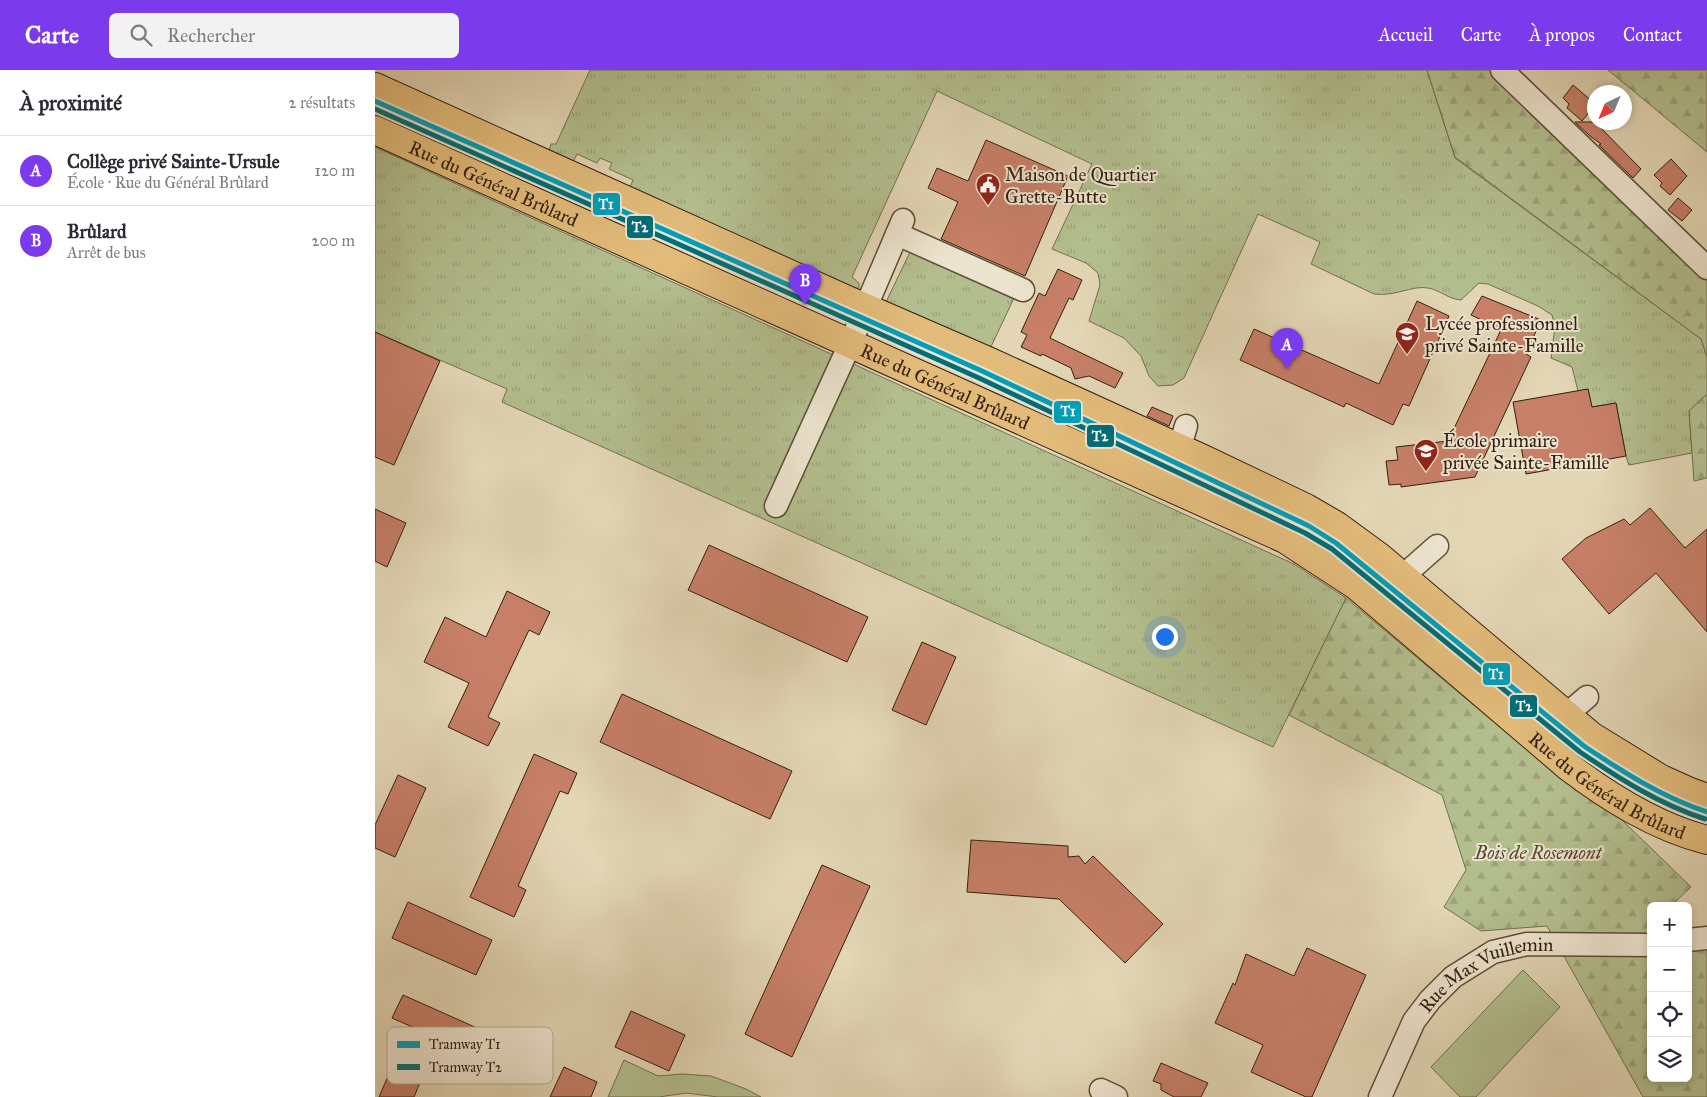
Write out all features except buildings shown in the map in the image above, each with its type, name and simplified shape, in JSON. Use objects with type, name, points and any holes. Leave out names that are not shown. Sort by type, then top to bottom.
[{"type":"main road","name":"Rue du Général Brûlard","points":[[375,87],[865,307],[1183,437],[1337,526],[1378,556],[1591,736],[1661,779],[1707,798]]},
{"type":"main road","name":"Rue du Général Brûlard","points":[[375,130],[1285,539],[1357,586],[1569,767],[1597,788],[1645,816],[1688,835],[1707,840]]},
{"type":"street","points":[[1502,70],[1707,268]]},
{"type":"street","points":[[776,506],[900,227],[1023,290]]},
{"type":"street","points":[[1168,487],[1183,437]]},
{"type":"street","points":[[1403,577],[1437,546]]},
{"type":"street","points":[[1542,743],[1566,715],[1587,697]]},
{"type":"street","points":[[1692,940],[1707,938]]},
{"type":"street","name":"Rue Max Vuillemin","points":[[1380,1097],[1414,1020],[1453,977],[1493,952],[1527,944],[1647,945]]},
{"type":"green space","points":[[590,70],[1427,70],[1455,158],[1701,339],[1707,357],[1707,394],[1689,411],[1692,453],[1629,465],[1616,403],[1592,407],[1588,389],[1578,391],[1572,367],[1551,358],[1555,327],[1552,315],[1538,306],[1488,284],[1479,283],[1461,300],[1428,288],[1416,288],[1389,294],[1374,294],[1311,264],[1320,242],[1258,214],[1184,378],[1173,385],[1158,386],[1149,376],[1141,356],[1124,338],[1089,321],[1100,285],[1098,273],[1086,263],[1052,249],[1092,164],[937,91],[852,277],[859,283],[859,288],[854,289],[630,187],[633,180],[609,169],[612,163],[600,158],[597,163],[577,154],[573,162],[549,151],[551,144],[556,144]]},
{"type":"green space","points":[[1427,70],[1491,70],[1503,79],[1707,274],[1707,357],[1701,339],[1455,157]]},
{"type":"green space","points":[[1608,70],[1707,70],[1707,152],[1632,90],[1632,85],[1626,85]]},
{"type":"green space","points":[[375,147],[1294,564],[1346,598],[1273,747],[502,402],[507,389],[375,332]]},
{"type":"green space","points":[[911,250],[1014,298],[989,351],[886,302]]},
{"type":"green space","points":[[1707,394],[1707,478],[1694,481],[1689,411]]},
{"type":"green space","name":"Bois de Rosemont","points":[[1346,598],[1568,784],[1621,819],[1691,887],[1675,902],[1647,902],[1647,1082],[1692,1082],[1692,929],[1707,952],[1707,1097],[1643,1097],[1547,926],[1481,931],[1444,907],[1466,870],[1442,795],[1289,715]]},
{"type":"green space","points":[[1523,970],[1560,1007],[1476,1097],[1460,1097],[1431,1067]]},
{"type":"green space","points":[[624,1060],[658,1076],[682,1074],[711,1076],[746,1089],[761,1097],[718,1097],[686,1093],[659,1097],[608,1097]]},
{"type":"tram line","name":"T1","points":[[375,101],[982,371],[1309,526],[1336,543],[1584,746],[1659,791],[1707,812]]},
{"type":"tram line","name":"T2","points":[[375,109],[979,378],[1305,533],[1332,549],[1580,752],[1625,781],[1656,798],[1705,819]]},
{"type":"place","name":"Maison de Quartier Grette-Butte","points":[[988,206]]},
{"type":"place","name":"Brûlard","points":[[805,305]]},
{"type":"place","name":"Lycée professionnel privé Sainte-Famille","points":[[1407,355]]},
{"type":"place","name":"Collège privé Sainte-Ursule","points":[[1287,369]]},
{"type":"place","name":"École primaire privée Sainte-Famille","points":[[1426,472]]}]
